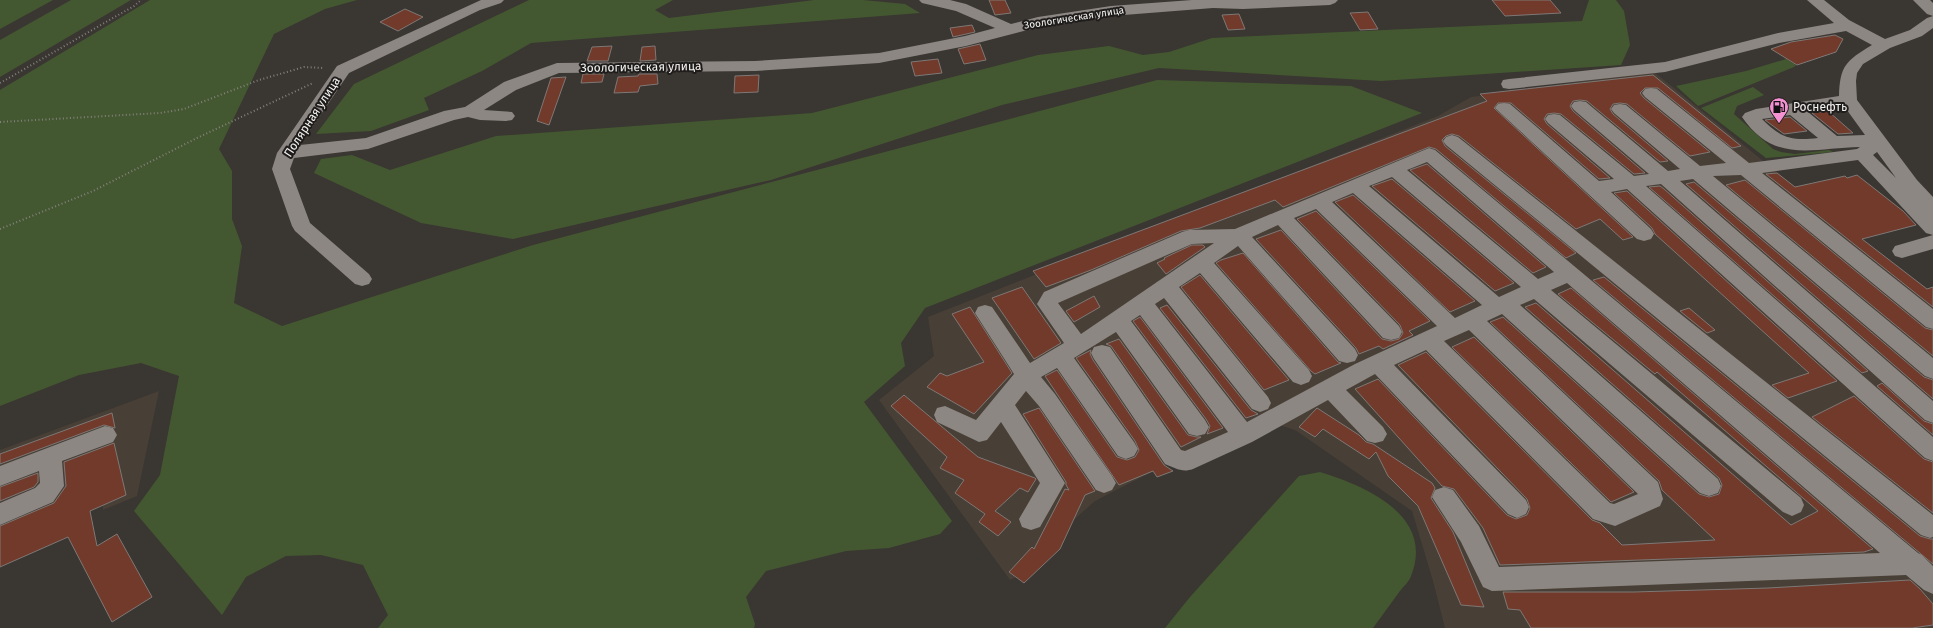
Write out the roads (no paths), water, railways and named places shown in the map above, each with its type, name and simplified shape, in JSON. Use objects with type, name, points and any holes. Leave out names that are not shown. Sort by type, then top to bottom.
[{"type":"street","name":"Полярная улица","points":[[362,279],[302,226],[281,169],[286,153],[343,70],[476,7],[496,0]]},
{"type":"street","name":"Зоологическая улица","points":[[927,0],[962,4],[1009,30]]},
{"type":"street","name":"Зоологическая улица","points":[[286,153],[368,143],[450,116],[470,111],[510,86],[557,68],[755,66],[879,58],[966,41],[1038,22],[1111,11],[1213,3],[1243,4],[1330,0]]},
{"type":"street","points":[[1814,0],[1847,26],[1884,45]]},
{"type":"street","points":[[1921,0],[1933,11]]},
{"type":"street","points":[[1933,21],[1916,33],[1884,45],[1857,62],[1853,67],[1848,81],[1848,100],[1910,184],[1933,209]]},
{"type":"street","points":[[1509,84],[1665,67],[1778,38],[1847,26]]},
{"type":"street","points":[[1650,93],[1933,321]]},
{"type":"street","points":[[1848,100],[1756,114],[1751,117],[1774,139],[1782,142],[1802,145],[1879,140]]},
{"type":"street","points":[[1580,106],[1664,177],[1933,414]]},
{"type":"street","points":[[1504,108],[1595,188],[1644,234]]},
{"type":"street","points":[[1620,108],[1933,370]]},
{"type":"street","points":[[1794,109],[1834,142]]},
{"type":"street","points":[[470,111],[480,115],[506,116]]},
{"type":"street","points":[[1554,119],[1631,183],[1933,451]]},
{"type":"street","points":[[945,415],[979,433],[1026,375],[1118,319],[1246,231],[1394,170],[1430,154],[1459,137],[1930,527]]},
{"type":"street","points":[[1595,188],[1698,172],[1862,154],[1879,140]]},
{"type":"street","points":[[1430,154],[1933,582]]},
{"type":"street","points":[[1862,154],[1933,228]]},
{"type":"street","points":[[1394,170],[1792,505]]},
{"type":"street","points":[[1356,185],[1501,305],[1710,486]]},
{"type":"street","points":[[1319,201],[1462,323],[1649,489],[1651,499],[1615,515],[1602,511],[1428,339]]},
{"type":"street","points":[[1281,216],[1391,332]]},
{"type":"street","points":[[1126,449],[1069,350],[1047,304],[1051,297],[1190,237],[1240,236],[1347,355]]},
{"type":"street","points":[[1902,251],[1933,242]]},
{"type":"street","points":[[1202,262],[1300,376]]},
{"type":"street","points":[[1102,352],[1172,457],[1185,462],[1244,435],[1378,362],[1570,273]]},
{"type":"street","points":[[1166,286],[1260,403]]},
{"type":"street","points":[[1142,303],[1244,435]]},
{"type":"street","points":[[985,314],[1026,375],[1047,400],[1104,483]]},
{"type":"street","points":[[1118,319],[1197,427]]},
{"type":"street","points":[[1378,362],[1517,508]]},
{"type":"street","points":[[1330,388],[1375,434]]},
{"type":"street","points":[[1002,404],[1053,483],[1031,519]]},
{"type":"street","points":[[0,476],[105,435]]},
{"type":"street","points":[[0,514],[44,495],[52,486],[50,456]]},
{"type":"street","points":[[1444,497],[1470,534],[1492,579],[1913,564]]},
{"type":"place","name":"Роснефть","points":[[1779,124]]}]
